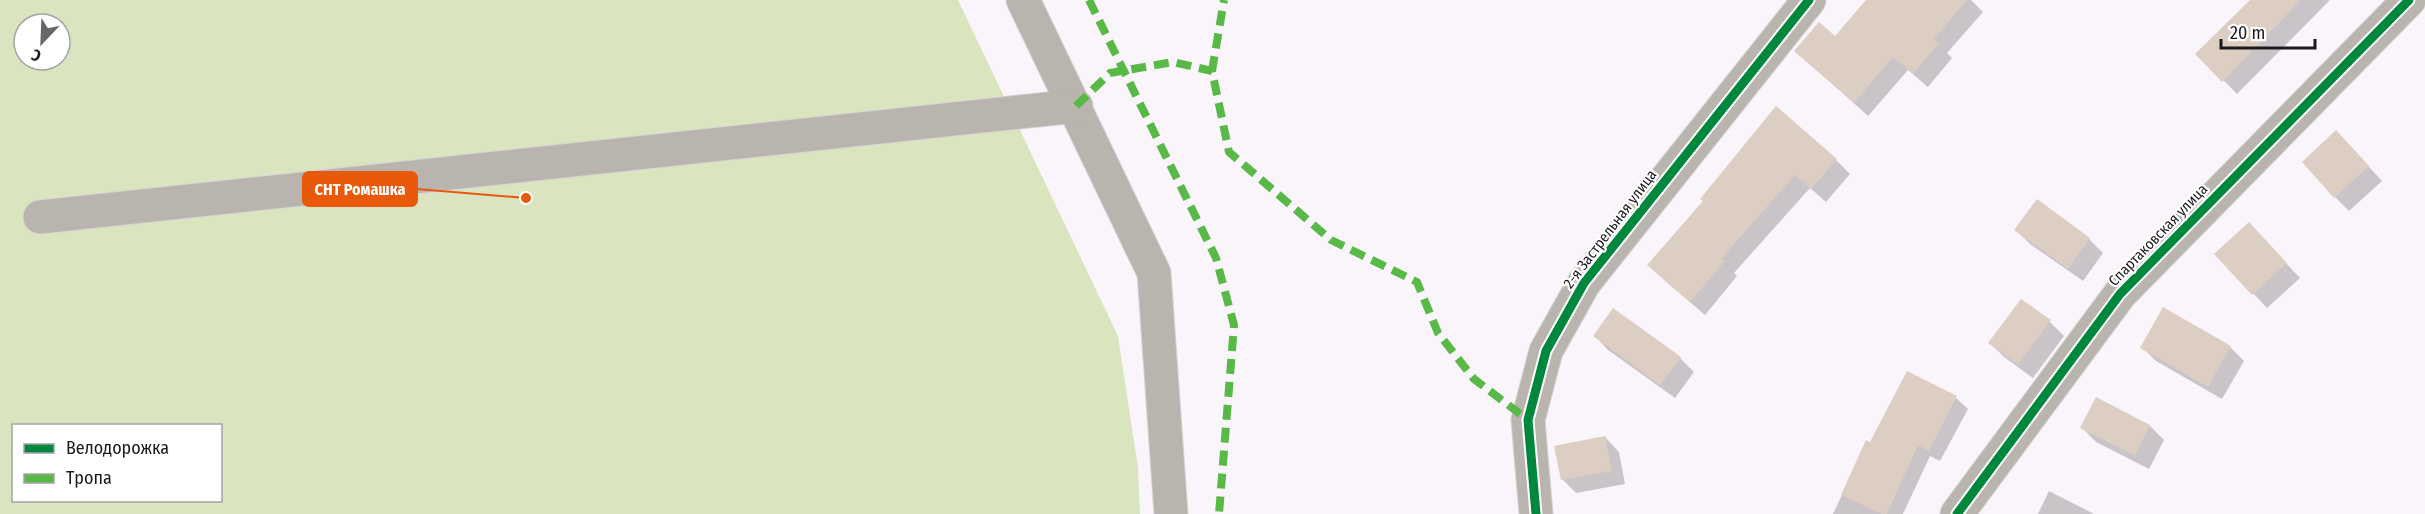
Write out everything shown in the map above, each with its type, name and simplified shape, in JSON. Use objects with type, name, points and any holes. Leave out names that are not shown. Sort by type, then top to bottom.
[{"type":"street","points":[[1023,0],[1076,106],[1154,273],[1171,514]]},
{"type":"street","name":"2-я Застрельная улица","points":[[1536,514],[1528,420],[1546,351],[1584,283],[1809,0]]},
{"type":"street","name":"Спартаковская улица","points":[[1957,514],[2120,294],[2409,0]]},
{"type":"street","points":[[40,217],[1076,106]]},
{"type":"green space","points":[[0,0],[958,0],[1118,336],[1138,468],[1140,514],[0,514]]},
{"type":"building","points":[[1866,0],[1967,0],[1934,39],[1939,43],[1913,74],[1893,57],[1854,103],[1794,51],[1819,22],[1835,36]]},
{"type":"building","points":[[2250,0],[2301,0],[2222,82],[2195,54]]},
{"type":"building","points":[[1776,106],[1837,159],[1811,189],[1795,175],[1721,259],[1725,261],[1690,302],[1647,265],[1703,201],[1700,199]]},
{"type":"building","points":[[2336,130],[2369,166],[2334,198],[2302,162]]},
{"type":"building","points":[[2037,199],[2090,238],[2068,269],[2014,230]]},
{"type":"building","points":[[2249,222],[2287,263],[2252,295],[2214,254]]},
{"type":"building","points":[[2021,299],[2051,320],[2018,365],[1988,343]]},
{"type":"building","points":[[2163,307],[2231,346],[2208,387],[2140,348]]},
{"type":"building","points":[[1613,308],[1681,357],[1660,385],[1593,336]]},
{"type":"building","points":[[1907,371],[1957,396],[1929,451],[1918,445],[1887,514],[1882,514],[1841,495],[1866,440],[1870,442]]},
{"type":"building","points":[[2096,397],[2150,425],[2135,456],[2080,428]]},
{"type":"building","points":[[1605,436],[1612,471],[1561,480],[1554,446]]},
{"type":"marked path","points":[[1089,0],[1216,258],[1234,325],[1219,514]]},
{"type":"marked path","points":[[1212,71],[1224,0]]},
{"type":"marked path","points":[[1076,106],[1110,73],[1173,62],[1212,71],[1229,152],[1331,240],[1417,282],[1438,333],[1474,379],[1528,420]]},
{"type":"cycle path","points":[[1536,514],[1528,420],[1546,351],[1584,283],[1809,0]]},
{"type":"cycle path","points":[[1957,514],[2120,294],[2409,0]]},
{"type":"place","name":"СНТ Ромашка","points":[[526,198]]}]
